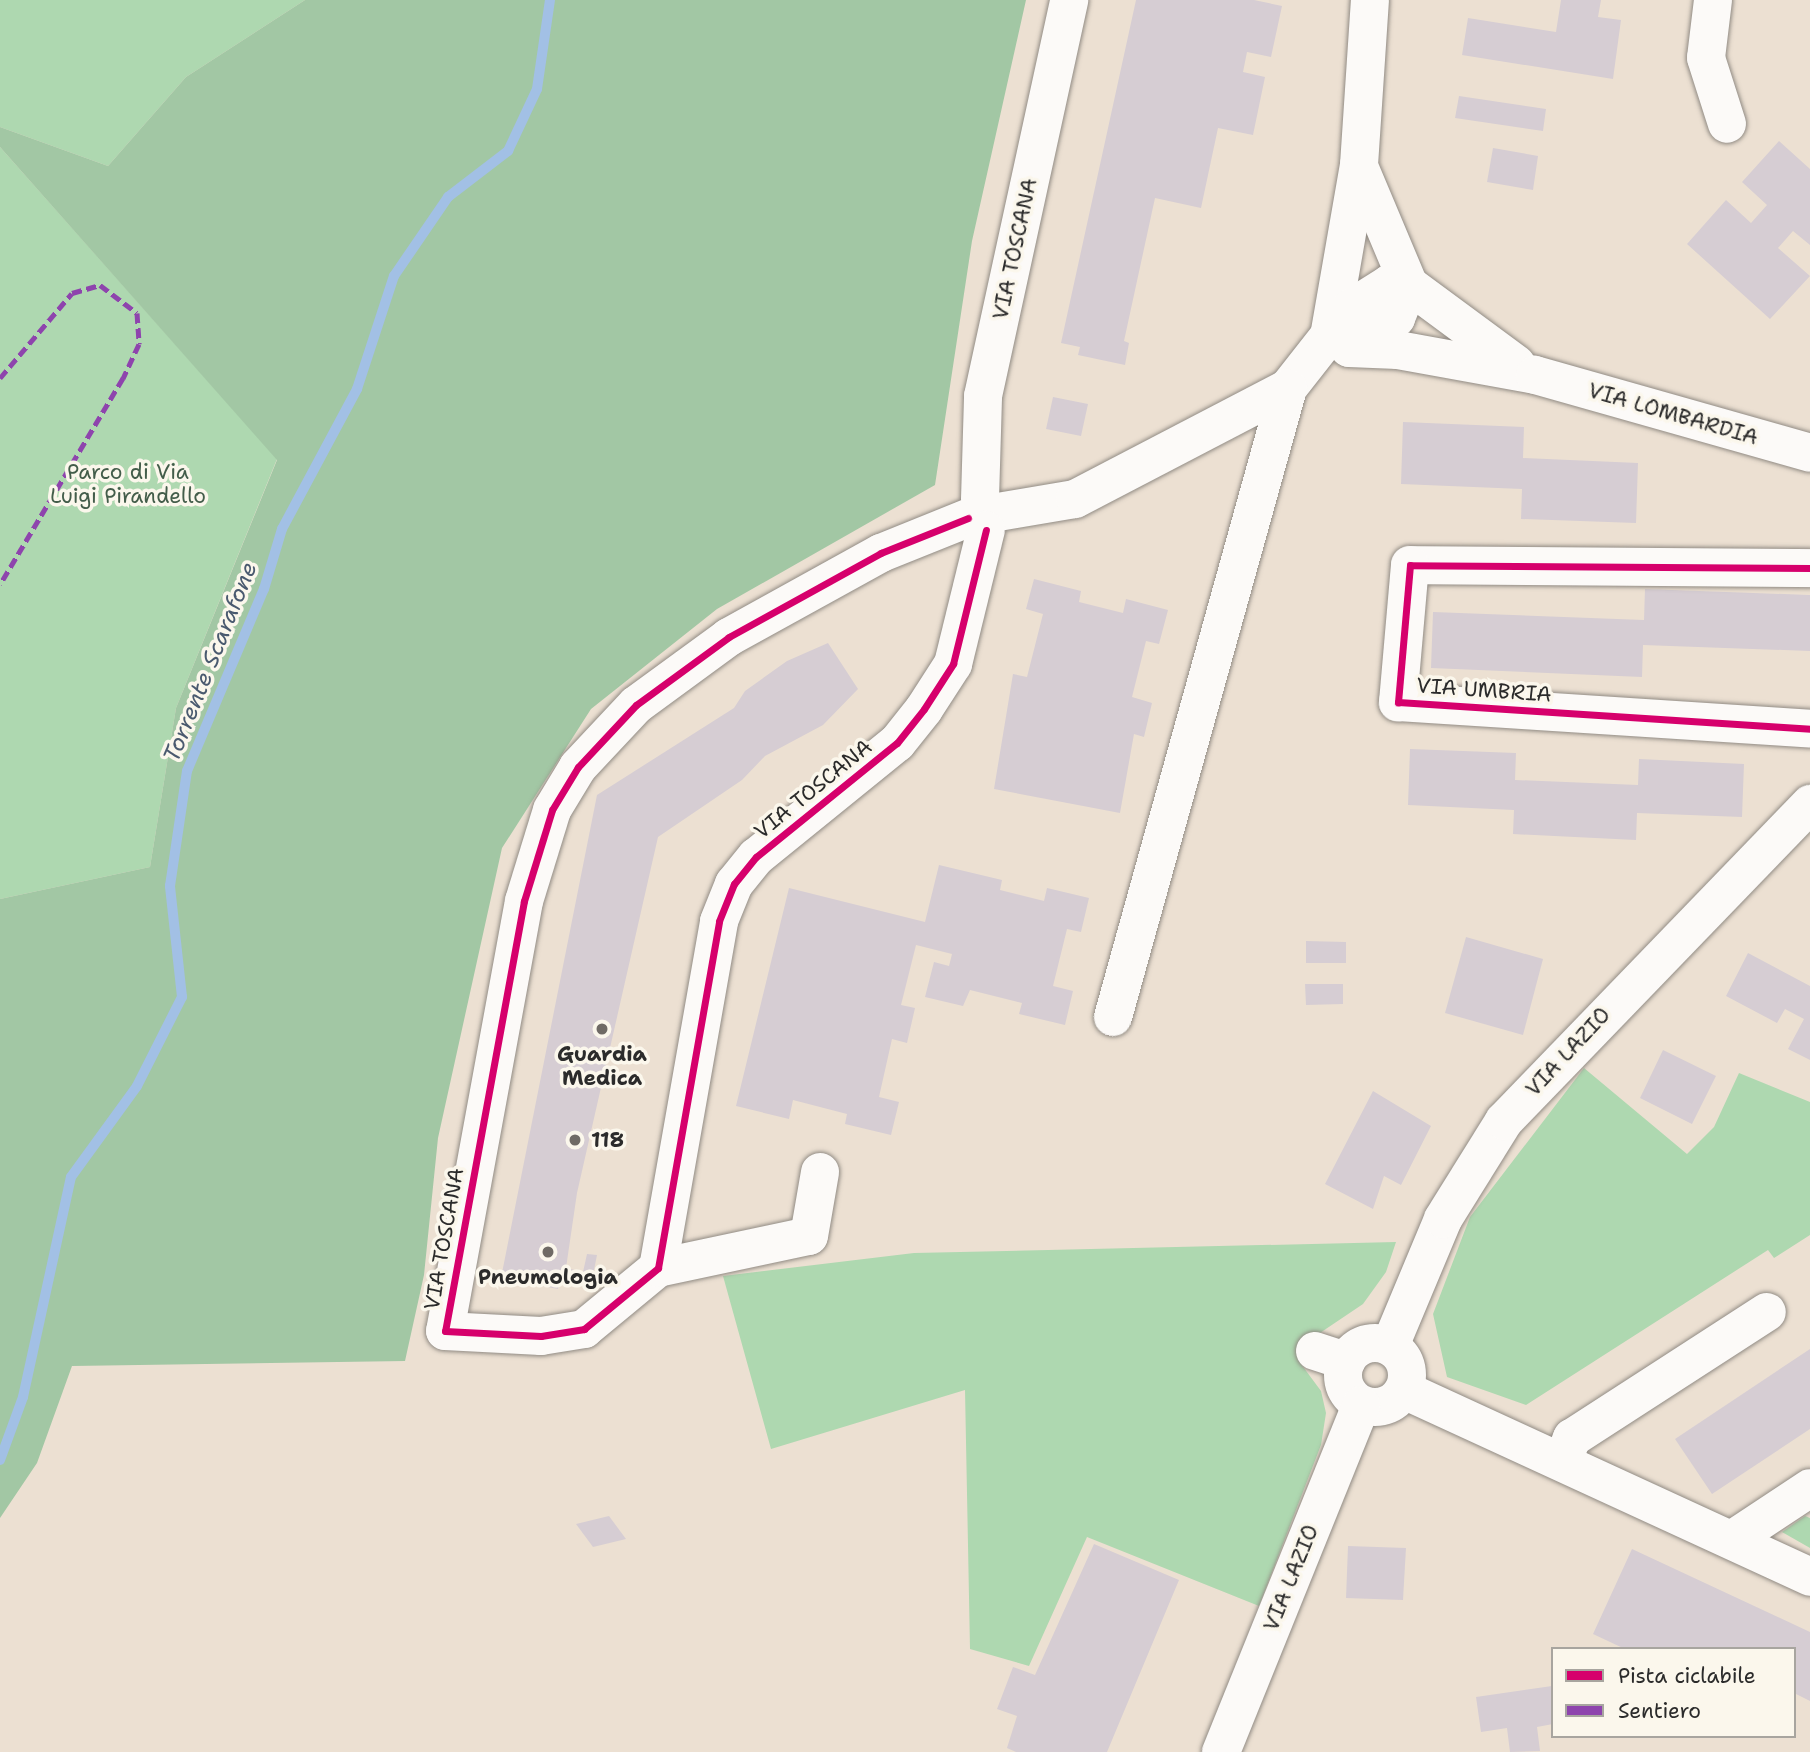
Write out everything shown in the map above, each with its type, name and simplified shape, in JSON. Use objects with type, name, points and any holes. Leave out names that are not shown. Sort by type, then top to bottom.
[{"type":"street","name":"VIA TOSCANA","points":[[1069,0],[983,396],[983,515],[953,664],[925,709],[897,743],[756,858],[734,884],[719,920],[658,1268],[584,1329],[541,1336],[445,1331],[524,901],[552,810],[601,738],[684,669],[805,591],[983,515],[1075,499],[1288,388],[1333,345],[1370,292],[1389,284],[1409,285]]},
{"type":"street","name":"VIA LOMBARDIA","points":[[1370,0],[1359,165],[1333,345],[1398,349],[1535,375],[1810,453]]},
{"type":"street","points":[[1713,0],[1706,58],[1727,124]]},
{"type":"street","name":"VIA LOMBARDIA","points":[[1359,165],[1409,285],[1480,343],[1535,375]]},
{"type":"street","name":"VIA TOSCANA","points":[[1113,1017],[1288,388]]},
{"type":"street","name":"VIA UMBRIA","points":[[1810,568],[1410,565],[1398,702],[1810,729]]},
{"type":"street","name":"VIA LAZIO","points":[[1390,1346],[1443,1219],[1504,1121],[1810,804]]},
{"type":"street","points":[[658,1268],[808,1236],[820,1172]]},
{"type":"street","points":[[1563,1461],[1572,1438],[1767,1311]]},
{"type":"street","points":[[1360,1346],[1390,1346],[1408,1370],[1404,1390],[1381,1408],[1361,1405],[1343,1381],[1330,1356],[1360,1346]]},
{"type":"street","points":[[1404,1390],[1810,1577]]},
{"type":"street","name":"VIA LAZIO","points":[[1221,1752],[1361,1405]]},
{"type":"street","points":[[1732,1539],[1810,1488]]},
{"type":"green space","points":[[0,0],[305,0],[186,77],[108,166],[0,127]]},
{"type":"green space","points":[[305,0],[1026,0],[972,241],[935,485],[717,609],[591,709],[502,848],[438,1138],[424,1275],[405,1361],[72,1366],[37,1463],[0,1518],[0,899],[150,867],[176,708],[277,460],[0,147],[0,127],[108,166],[186,77]]},
{"type":"green space","name":"Parco di Via Luigi Pirandello","points":[[0,147],[277,459],[176,708],[150,867],[0,899]]},
{"type":"green space","points":[[1584,1068],[1687,1154],[1714,1127],[1739,1073],[1810,1102],[1810,1235],[1774,1258],[1768,1250],[1526,1405],[1447,1377],[1433,1314],[1470,1217]]},
{"type":"green space","points":[[1396,1242],[1386,1272],[1363,1304],[1311,1339],[1301,1364],[1321,1391],[1326,1413],[1321,1445],[1259,1606],[1087,1537],[1029,1666],[970,1649],[965,1390],[771,1449],[723,1276],[914,1253]]},
{"type":"green space","points":[[1805,1516],[1810,1518],[1810,1548],[1782,1532]]},
{"type":"building","points":[[1136,0],[1254,0],[1282,6],[1271,57],[1247,52],[1243,72],[1265,77],[1253,135],[1218,128],[1201,208],[1155,198],[1124,341],[1129,343],[1125,365],[1078,355],[1080,347],[1061,343]]},
{"type":"building","points":[[1561,0],[1601,0],[1598,17],[1621,20],[1613,79],[1462,55],[1468,18],[1556,32]]},
{"type":"building","points":[[1459,96],[1546,109],[1543,131],[1455,118]]},
{"type":"building","points":[[1779,141],[1810,169],[1810,245],[1793,231],[1778,248],[1810,276],[1770,319],[1687,244],[1726,200],[1751,223],[1767,205],[1742,182]]},
{"type":"building","points":[[1493,148],[1538,156],[1533,190],[1487,182]]},
{"type":"building","points":[[1053,397],[1088,404],[1081,436],[1046,429]]},
{"type":"building","points":[[1403,422],[1524,427],[1523,458],[1638,463],[1636,523],[1521,519],[1522,489],[1401,484]]},
{"type":"building","points":[[1034,579],[1081,591],[1079,602],[1123,613],[1126,599],[1168,610],[1159,644],[1146,641],[1132,697],[1152,703],[1144,737],[1134,734],[1120,813],[994,789],[1013,674],[1027,677],[1043,614],[1026,609]]},
{"type":"building","points":[[1645,589],[1810,595],[1810,651],[1643,645],[1642,677],[1431,668],[1433,612],[1644,620]]},
{"type":"building","points":[[828,643],[858,689],[823,725],[765,756],[742,780],[658,837],[577,1193],[566,1268],[583,1272],[587,1254],[597,1255],[591,1285],[560,1279],[558,1289],[501,1278],[597,795],[734,708],[745,691],[787,661]]},
{"type":"building","points":[[1410,749],[1516,753],[1515,780],[1638,785],[1639,759],[1744,764],[1742,817],[1637,813],[1636,840],[1513,834],[1514,810],[1408,805]]},
{"type":"building","points":[[939,865],[1002,880],[1000,890],[1044,901],[1047,888],[1089,898],[1081,932],[1067,929],[1053,986],[1073,991],[1065,1025],[1019,1014],[1022,1003],[970,990],[963,1006],[925,997],[934,962],[949,966],[952,954],[916,945],[901,1005],[915,1008],[907,1043],[892,1039],[879,1097],[899,1102],[891,1135],[845,1124],[847,1114],[793,1100],[789,1119],[736,1106],[789,888],[925,922]]},
{"type":"building","points":[[1466,937],[1543,959],[1523,1035],[1445,1013]]},
{"type":"building","points":[[1306,941],[1346,942],[1346,963],[1306,963]]},
{"type":"building","points":[[1748,953],[1810,986],[1810,1060],[1788,1049],[1804,1019],[1785,1009],[1777,1023],[1726,996]]},
{"type":"building","points":[[1305,984],[1343,984],[1343,1004],[1306,1005]]},
{"type":"building","points":[[1663,1050],[1716,1076],[1692,1124],[1640,1098]]},
{"type":"building","points":[[1373,1091],[1431,1126],[1401,1185],[1384,1176],[1373,1209],[1325,1184]]},
{"type":"building","points":[[1810,1349],[1810,1429],[1712,1494],[1675,1439]]},
{"type":"building","points":[[609,1516],[626,1539],[593,1547],[576,1524]]},
{"type":"building","points":[[1094,1544],[1179,1580],[1107,1752],[1016,1752],[1007,1748],[1017,1716],[997,1709],[1013,1667],[1035,1675]]},
{"type":"building","points":[[1348,1546],[1406,1548],[1403,1600],[1346,1598]]},
{"type":"building","points":[[1632,1549],[1810,1632],[1810,1701],[1796,1694],[1796,1647],[1621,1647],[1593,1634]]},
{"type":"building","points":[[1551,1686],[1551,1724],[1537,1727],[1540,1751],[1510,1752],[1507,1728],[1481,1732],[1476,1697]]},
{"type":"waterway","name":"Torrente Scarafone","points":[[0,1460],[23,1397],[71,1177],[137,1086],[182,997],[170,886],[187,771],[264,589],[282,529],[357,389],[394,276],[448,197],[508,151],[537,89],[550,0]]},
{"type":"marked path","points":[[0,378],[72,293],[100,285],[137,313],[139,344],[123,378],[0,584]]},
{"type":"cycle path","points":[[968,518],[881,553],[729,637],[636,705],[578,767],[552,810],[524,901],[445,1331],[541,1336],[584,1329],[658,1268],[719,921],[734,884],[756,857],[897,743],[924,709],[953,664],[986,530]]},
{"type":"cycle path","points":[[1810,568],[1410,565],[1398,702],[1810,729]]},
{"type":"place","name":"Guardia Medica","points":[[602,1029]]},
{"type":"place","name":"118","points":[[575,1140]]},
{"type":"place","name":"Pneumologia","points":[[548,1252]]}]
